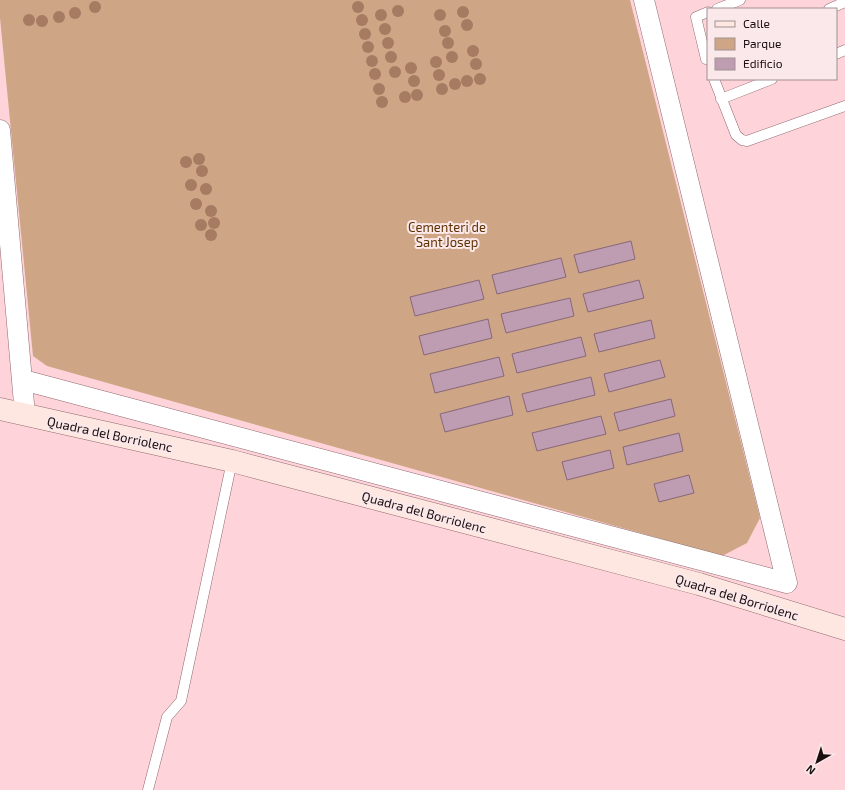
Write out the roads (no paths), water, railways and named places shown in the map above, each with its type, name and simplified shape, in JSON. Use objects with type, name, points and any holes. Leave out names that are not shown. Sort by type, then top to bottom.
[{"type":"street","points":[[22,380],[787,583],[644,0]]},
{"type":"street","points":[[0,130],[25,415]]},
{"type":"street","name":"Quadra del Borriolenc","points":[[0,409],[232,461],[699,584],[845,629]]},
{"type":"lane","points":[[720,8],[740,0]]},
{"type":"lane","points":[[831,8],[845,2]]},
{"type":"lane","points":[[707,12],[696,17],[707,60]]},
{"type":"lane","points":[[714,80],[736,135],[742,140],[747,141],[845,106]]},
{"type":"lane","points":[[721,99],[769,80]]},
{"type":"lane","points":[[148,790],[167,717],[181,701],[232,461]]},
{"type":"park label","name":"Cementeri de Sant Josep","points":[[447,234]]}]
